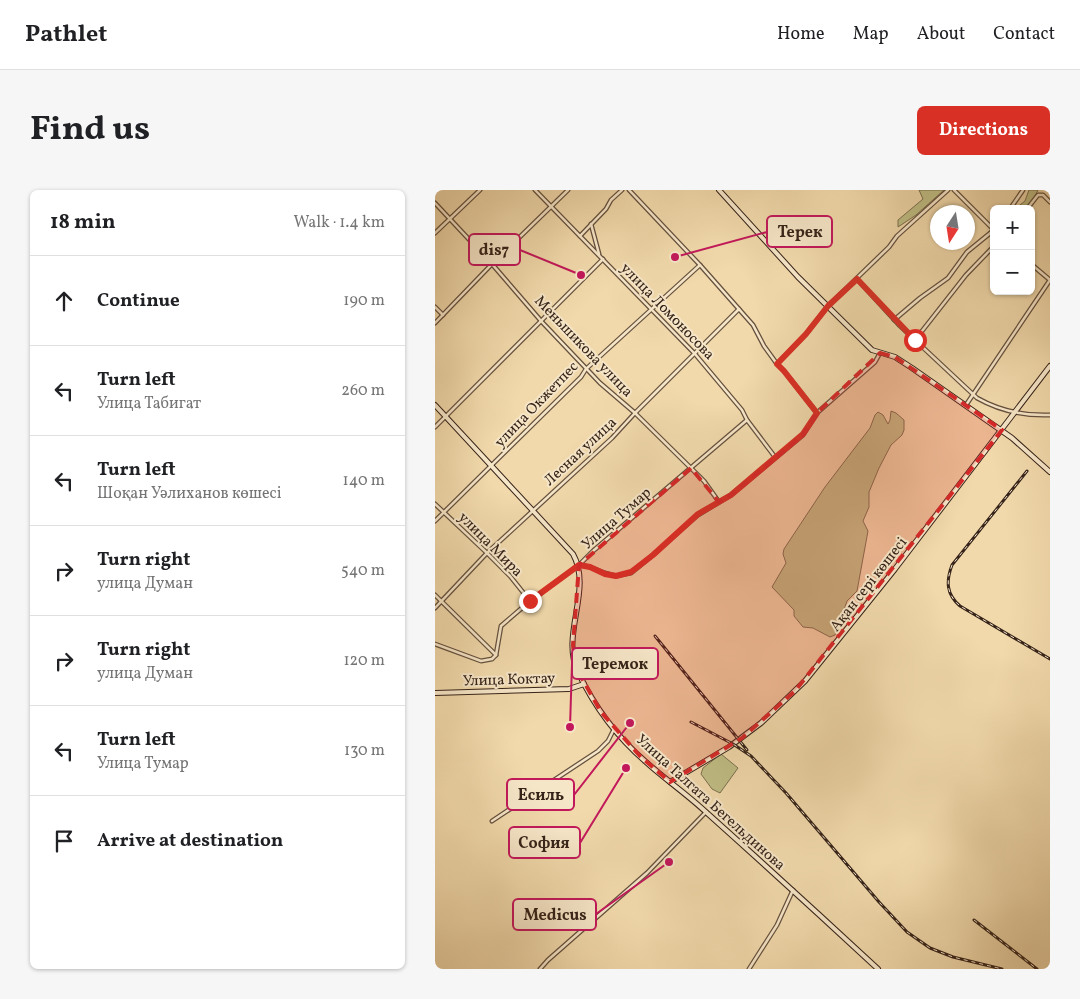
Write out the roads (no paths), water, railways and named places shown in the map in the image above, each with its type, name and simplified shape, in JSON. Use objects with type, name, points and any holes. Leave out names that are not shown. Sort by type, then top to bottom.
[{"type":"street","points":[[435,233],[480,190]]},
{"type":"street","name":"улица Ломоносова","points":[[535,190],[695,354],[742,410],[747,420],[775,457]]},
{"type":"street","points":[[435,323],[491,264],[567,190]]},
{"type":"street","points":[[580,236],[607,209],[611,200],[623,190]]},
{"type":"street","points":[[629,190],[753,325],[764,346],[777,364],[817,413]]},
{"type":"street","points":[[719,190],[798,277],[872,350],[895,357],[1002,430],[1050,472]]},
{"type":"street","points":[[777,364],[806,334],[828,306],[889,248],[897,236],[949,190]]},
{"type":"street","points":[[954,190],[990,226]]},
{"type":"street","points":[[1013,205],[1023,190]]},
{"type":"street","points":[[1030,205],[1038,195],[1043,195],[1050,202]]},
{"type":"street","name":"Меньшикова улица","points":[[435,203],[541,322],[600,383],[635,413],[704,481],[719,502]]},
{"type":"street","points":[[591,224],[599,255]]},
{"type":"street","points":[[894,320],[948,278],[967,252],[990,233]]},
{"type":"street","points":[[915,340],[966,275],[990,250]]},
{"type":"street","points":[[435,427],[603,259]]},
{"type":"street","name":"улица Окжетпес","points":[[435,521],[581,377],[586,369],[700,266]]},
{"type":"street","points":[[965,405],[1050,280],[1035,267]]},
{"type":"street","points":[[857,279],[894,320],[977,398],[991,406],[1015,413],[1050,415]]},
{"type":"street","points":[[435,307],[443,315]]},
{"type":"street","name":"Лесная улица","points":[[435,608],[487,553],[532,510],[613,438],[635,413],[739,309]]},
{"type":"street","points":[[435,405],[573,554],[579,565],[616,576],[631,572],[653,555],[698,514],[731,495],[803,434],[817,413],[875,362],[880,353]]},
{"type":"street","name":"Ақан сері көшесі","points":[[670,782],[742,738],[761,724],[795,691],[895,570],[1050,366]]},
{"type":"street","name":"Улица Тумар","points":[[497,655],[501,626],[530,601],[579,565],[747,420]]},
{"type":"street","name":"улица Мира","points":[[435,504],[510,576],[530,601]]},
{"type":"street","name":"Улица Талгата Бегельдинова","points":[[579,565],[580,573],[573,659],[584,684],[601,712],[645,762],[706,812],[879,969]]},
{"type":"street","points":[[435,596],[497,655],[492,659],[481,660],[435,644]]},
{"type":"street","name":"Улица Коктау","points":[[435,693],[569,689],[584,684]]},
{"type":"street","points":[[492,821],[598,751],[608,741],[614,729]]},
{"type":"street","points":[[540,969],[647,873],[706,812]]},
{"type":"street","points":[[749,969],[777,925],[793,890]]},
{"type":"railway","points":[[1027,471],[952,565],[948,582],[952,597],[960,606],[1050,659]]},
{"type":"railway","points":[[655,636],[747,750]]},
{"type":"railway","points":[[691,722],[733,744],[751,756],[786,793],[907,932],[930,948],[953,957],[1002,969]]},
{"type":"railway","points":[[974,920],[1037,969]]},
{"type":"place","name":"Терек","points":[[675,257]]},
{"type":"place","name":"dis7","points":[[581,275]]},
{"type":"place","name":"Есиль","points":[[630,723]]},
{"type":"place","name":"Теремок","points":[[570,727]]},
{"type":"place","name":"София","points":[[626,768]]},
{"type":"place","name":"Medicus","points":[[669,862]]}]
